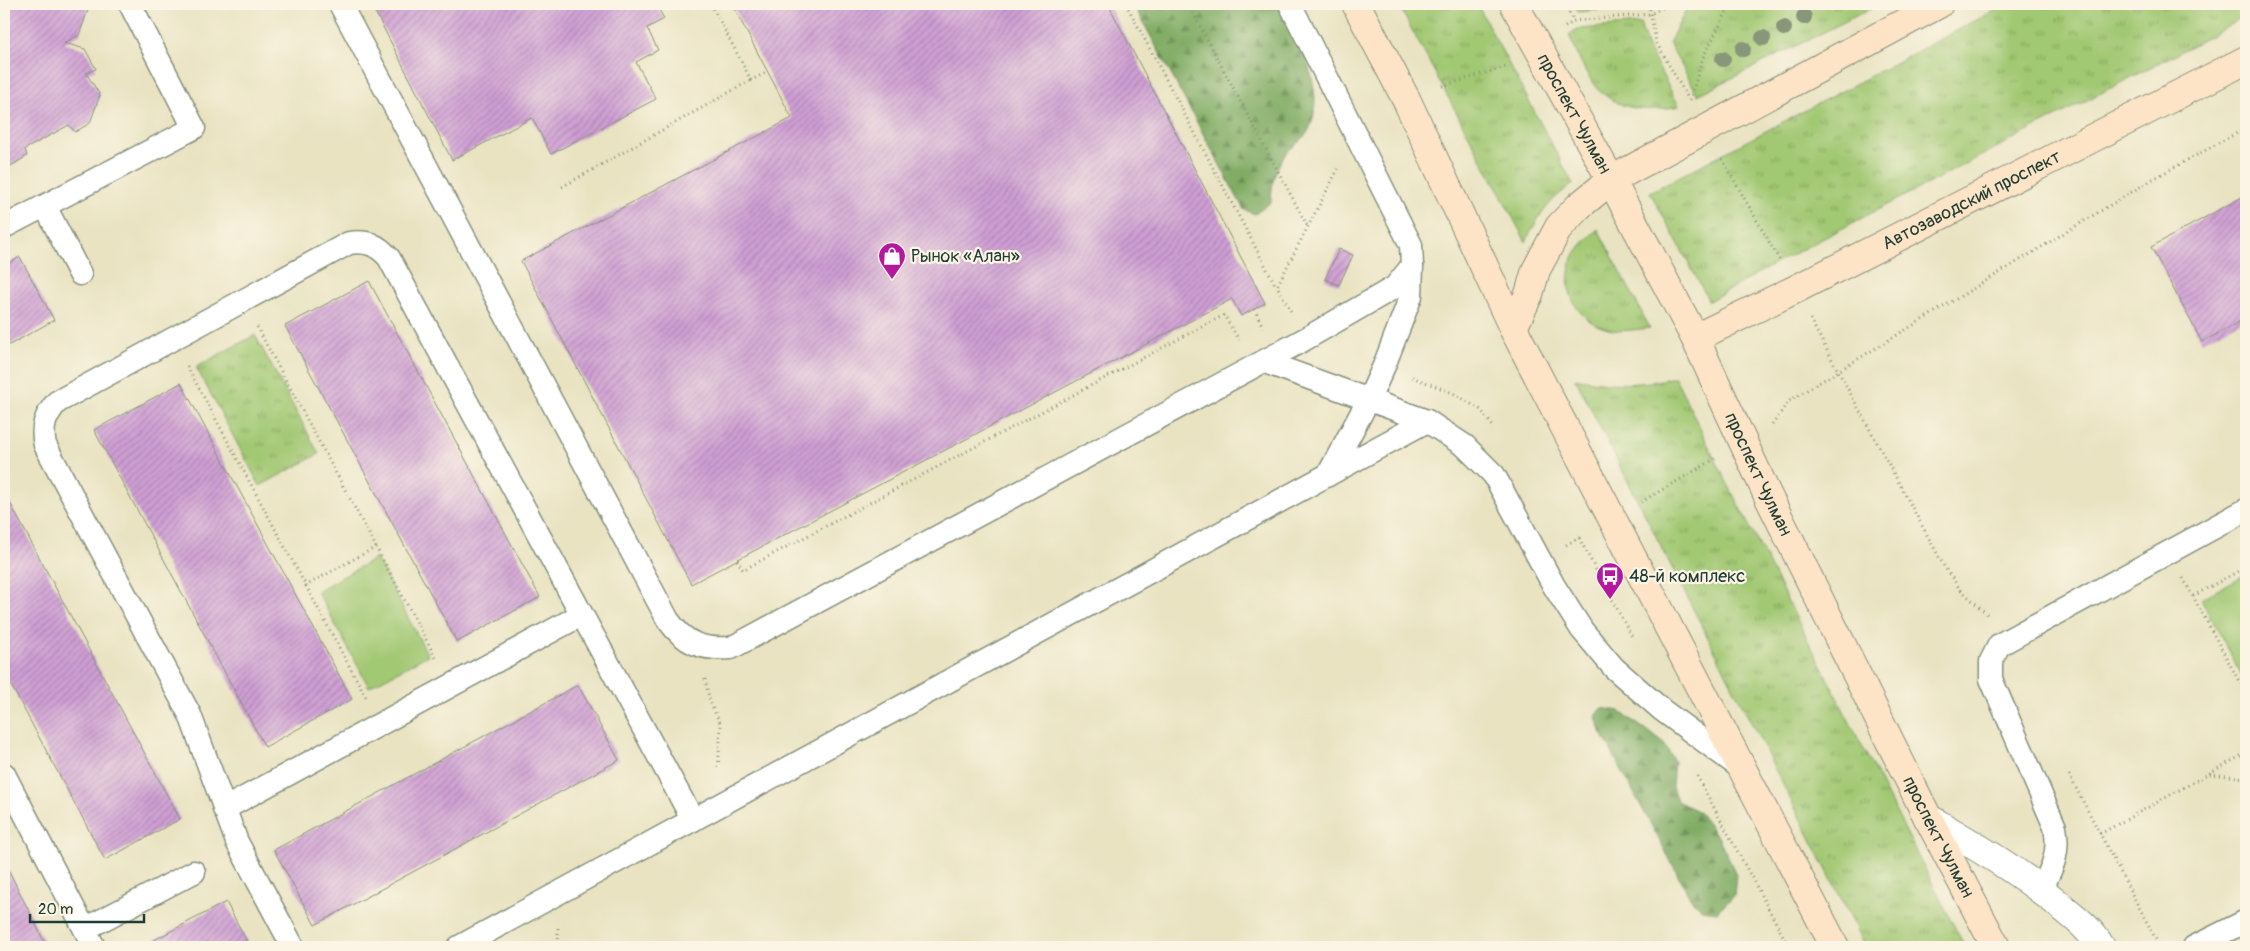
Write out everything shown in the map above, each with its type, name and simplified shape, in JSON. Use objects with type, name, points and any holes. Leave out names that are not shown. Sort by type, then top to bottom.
[{"type":"main road","points":[[1356,4],[1407,101],[1513,328],[1835,947]]},
{"type":"main road","name":"проспект Чулман","points":[[1514,4],[1611,180],[1694,338],[1742,444],[1928,818],[1996,947]]},
{"type":"main road","points":[[1513,328],[1542,256],[1559,227],[1579,206],[1611,180],[1939,4]]},
{"type":"main road","name":"Автозаводский проспект","points":[[1694,338],[1796,290],[2242,57]]},
{"type":"street","points":[[1928,818],[1996,858],[2041,890],[2090,929],[2102,947]]},
{"type":"lane","points":[[4,227],[194,128],[130,4]]},
{"type":"lane","points":[[340,4],[668,620],[686,640],[701,647],[714,649],[732,648],[1265,362],[1395,287],[1412,266]]},
{"type":"lane","points":[[1290,4],[1411,244],[1411,296],[1369,399],[1328,475]]},
{"type":"lane","points":[[45,206],[80,274]]},
{"type":"lane","points":[[293,947],[246,862],[224,809],[190,715],[45,445],[43,433],[44,422],[57,402],[349,243],[359,241],[370,243],[381,249],[389,258],[693,820]]},
{"type":"lane","points":[[1265,362],[1427,421],[1465,446],[1494,475],[1554,586],[1582,630],[1614,668],[1662,710],[1742,769]]},
{"type":"lane","points":[[459,947],[1427,421]]},
{"type":"lane","points":[[2041,890],[2056,857],[2058,840],[2055,827],[1991,679],[1993,655],[1998,645],[2246,510]]},
{"type":"lane","points":[[224,809],[581,615]]},
{"type":"lane","points":[[4,774],[89,938],[194,872]]},
{"type":"lane","points":[[2194,947],[2246,921]]},
{"type":"path","points":[[711,4],[751,80]]},
{"type":"path","points":[[1126,4],[1277,286]]},
{"type":"path","points":[[1188,4],[1309,228]]},
{"type":"path","points":[[1564,4],[1574,21]]},
{"type":"path","points":[[1649,4],[1656,42],[1690,100],[1702,57],[1731,4]]},
{"type":"path","points":[[1565,27],[1574,21],[1650,14],[1670,4]]},
{"type":"path","points":[[1442,86],[1510,66]]},
{"type":"path","points":[[562,187],[768,72]]},
{"type":"path","points":[[1772,426],[1789,401],[2153,179],[2246,128]]},
{"type":"path","points":[[1720,154],[1780,261]]},
{"type":"path","points":[[243,301],[451,685]]},
{"type":"path","points":[[737,560],[743,570],[1224,315],[1240,341],[1248,336]]},
{"type":"path","points":[[1256,332],[1263,328]]},
{"type":"path","points":[[172,340],[380,724]]},
{"type":"path","points":[[1640,503],[1715,459]]},
{"type":"path","points":[[1579,538],[1633,640]]},
{"type":"path","points":[[305,586],[376,547]]},
{"type":"path","points":[[2169,552],[2246,694]]},
{"type":"path","points":[[2193,596],[2246,567]]},
{"type":"path","points":[[701,647],[708,697],[721,725],[718,772]]},
{"type":"path","points":[[2100,834],[2246,753]]},
{"type":"path","points":[[1694,771],[1789,947]]},
{"type":"path","points":[[2208,774],[2246,778]]},
{"type":"green space","points":[[1139,4],[1280,4],[1309,67],[1315,101],[1313,117],[1307,133],[1287,152],[1276,170],[1271,202],[1255,214],[1244,210],[1136,9]]},
{"type":"green space","points":[[1398,4],[1477,4],[1573,184],[1545,209],[1526,242]]},
{"type":"green space","points":[[1574,4],[1639,4],[1639,6],[1578,12]]},
{"type":"green space","points":[[1689,4],[1880,4],[1698,95],[1669,43]]},
{"type":"green space","points":[[2007,4],[2246,4],[2246,11],[2233,24],[1780,261],[1709,301],[1650,192]]},
{"type":"green space","points":[[1640,24],[1648,48],[1679,106],[1655,109],[1632,108],[1612,100],[1602,93],[1590,79],[1569,35],[1580,29]]},
{"type":"green space","points":[[1598,229],[1650,328],[1624,331],[1608,329],[1587,319],[1574,302],[1568,281],[1569,270],[1580,246]]},
{"type":"green space","points":[[255,335],[319,454],[260,486],[196,367]]},
{"type":"green space","points":[[1675,377],[1715,459],[1965,947],[1866,947],[1575,378],[1625,384]]},
{"type":"green space","points":[[376,558],[428,655],[369,687],[317,591]]},
{"type":"green space","points":[[2246,574],[2246,683],[2201,599]]},
{"type":"green space","points":[[1602,708],[1619,711],[1663,742],[1674,761],[1672,786],[1677,801],[1699,812],[1719,838],[1736,874],[1734,896],[1716,912],[1702,910],[1691,899],[1599,728],[1596,716]]},
{"type":"building","points":[[4,4],[84,4],[88,10],[79,35],[64,43],[85,49],[96,69],[86,73],[100,95],[90,123],[75,132],[69,125],[25,149],[27,156],[9,167],[4,165]]},
{"type":"building","points":[[371,4],[656,4],[664,19],[647,28],[658,50],[636,62],[656,99],[551,154],[532,118],[452,160]]},
{"type":"building","name":"Рынок «Алан»","points":[[732,4],[1108,4],[1265,303],[1241,316],[1232,299],[691,584],[521,261],[792,118]]},
{"type":"building","points":[[2246,195],[2246,318],[2202,342],[2151,247]]},
{"type":"building","points":[[1339,249],[1353,255],[1339,285],[1325,279]]},
{"type":"building","points":[[20,257],[54,320],[4,348],[4,266]]},
{"type":"building","points":[[369,281],[540,597],[457,642],[285,326]]},
{"type":"building","points":[[181,383],[352,699],[265,747],[94,430]]},
{"type":"building","points":[[4,492],[180,819],[105,860],[4,672]]},
{"type":"building","points":[[578,685],[619,760],[315,925],[274,850]]},
{"type":"building","points":[[4,861],[47,947],[4,947]]},
{"type":"building","points":[[226,902],[250,947],[141,947]]},
{"type":"place","name":"Рынок «Алан»","points":[[892,280]]},
{"type":"place","name":"48-й комплекс","points":[[1610,600]]}]
